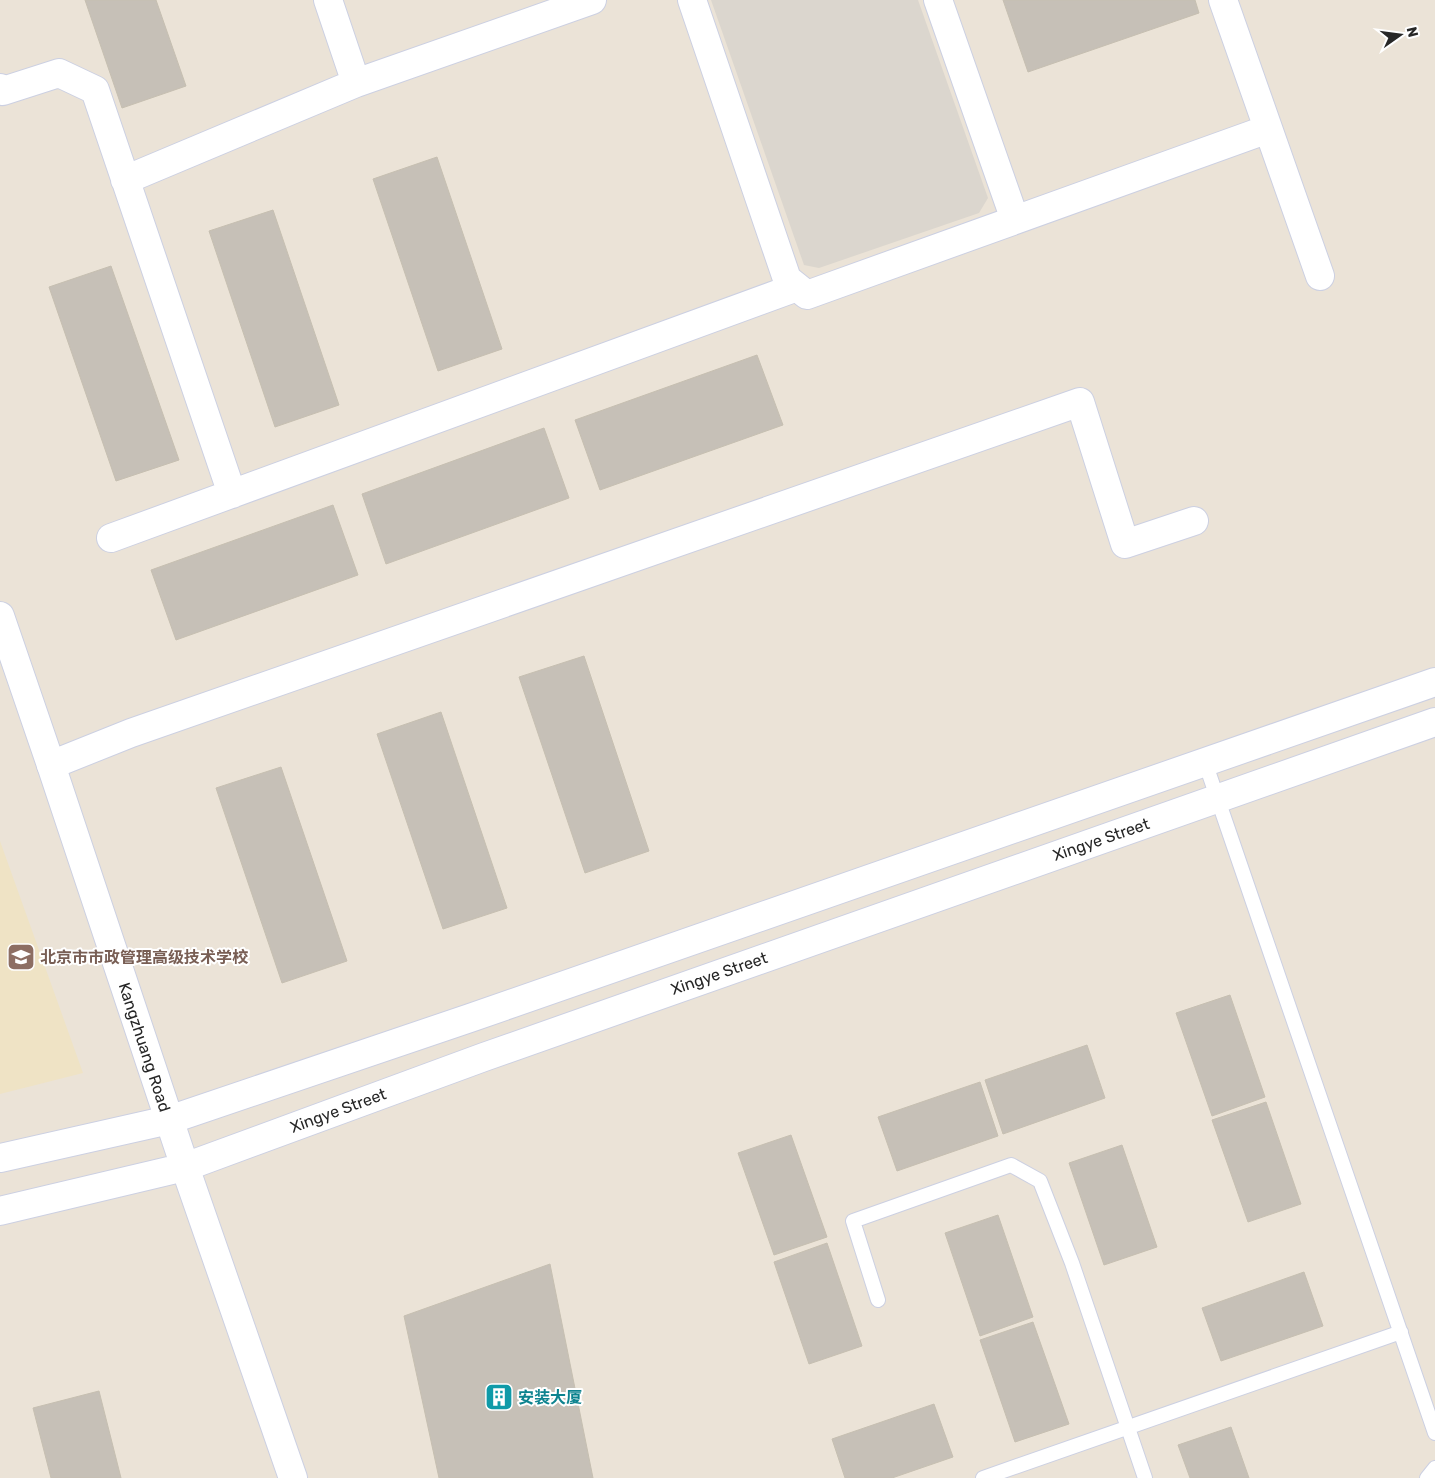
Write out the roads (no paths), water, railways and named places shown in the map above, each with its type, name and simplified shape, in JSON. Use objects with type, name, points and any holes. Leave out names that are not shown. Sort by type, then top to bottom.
[{"type":"street","points":[[328,0],[356,83]]},
{"type":"street","points":[[126,180],[356,83],[592,0]]},
{"type":"street","points":[[692,0],[787,279],[807,295],[1268,129]]},
{"type":"street","points":[[938,0],[1015,220]]},
{"type":"street","points":[[1223,0],[1320,276]]},
{"type":"street","points":[[0,88],[3,91],[59,74],[95,90],[232,494]]},
{"type":"street","points":[[110,538],[797,287]]},
{"type":"street","points":[[51,765],[131,733],[1080,402],[1125,544],[1194,521]]},
{"type":"street","name":"Kangzhuang Road","points":[[0,616],[169,1120],[293,1478]]},
{"type":"street","points":[[0,1158],[169,1120],[498,1008],[1435,682]]},
{"type":"street","name":"Xingye Street","points":[[0,1212],[185,1167],[484,1057],[1435,722]]},
{"type":"lane","points":[[1205,762],[1435,1433]]},
{"type":"lane","points":[[878,1300],[853,1221],[1011,1164],[1040,1181],[1072,1263],[1145,1478]]},
{"type":"lane","points":[[983,1478],[1401,1332]]},
{"type":"lane","points":[[1427,1478],[1435,1468]]},
{"type":"place","name":"北京市市政管理高级技术学校","points":[[21,957]]},
{"type":"place","name":"安装大厦","points":[[499,1397]]}]
